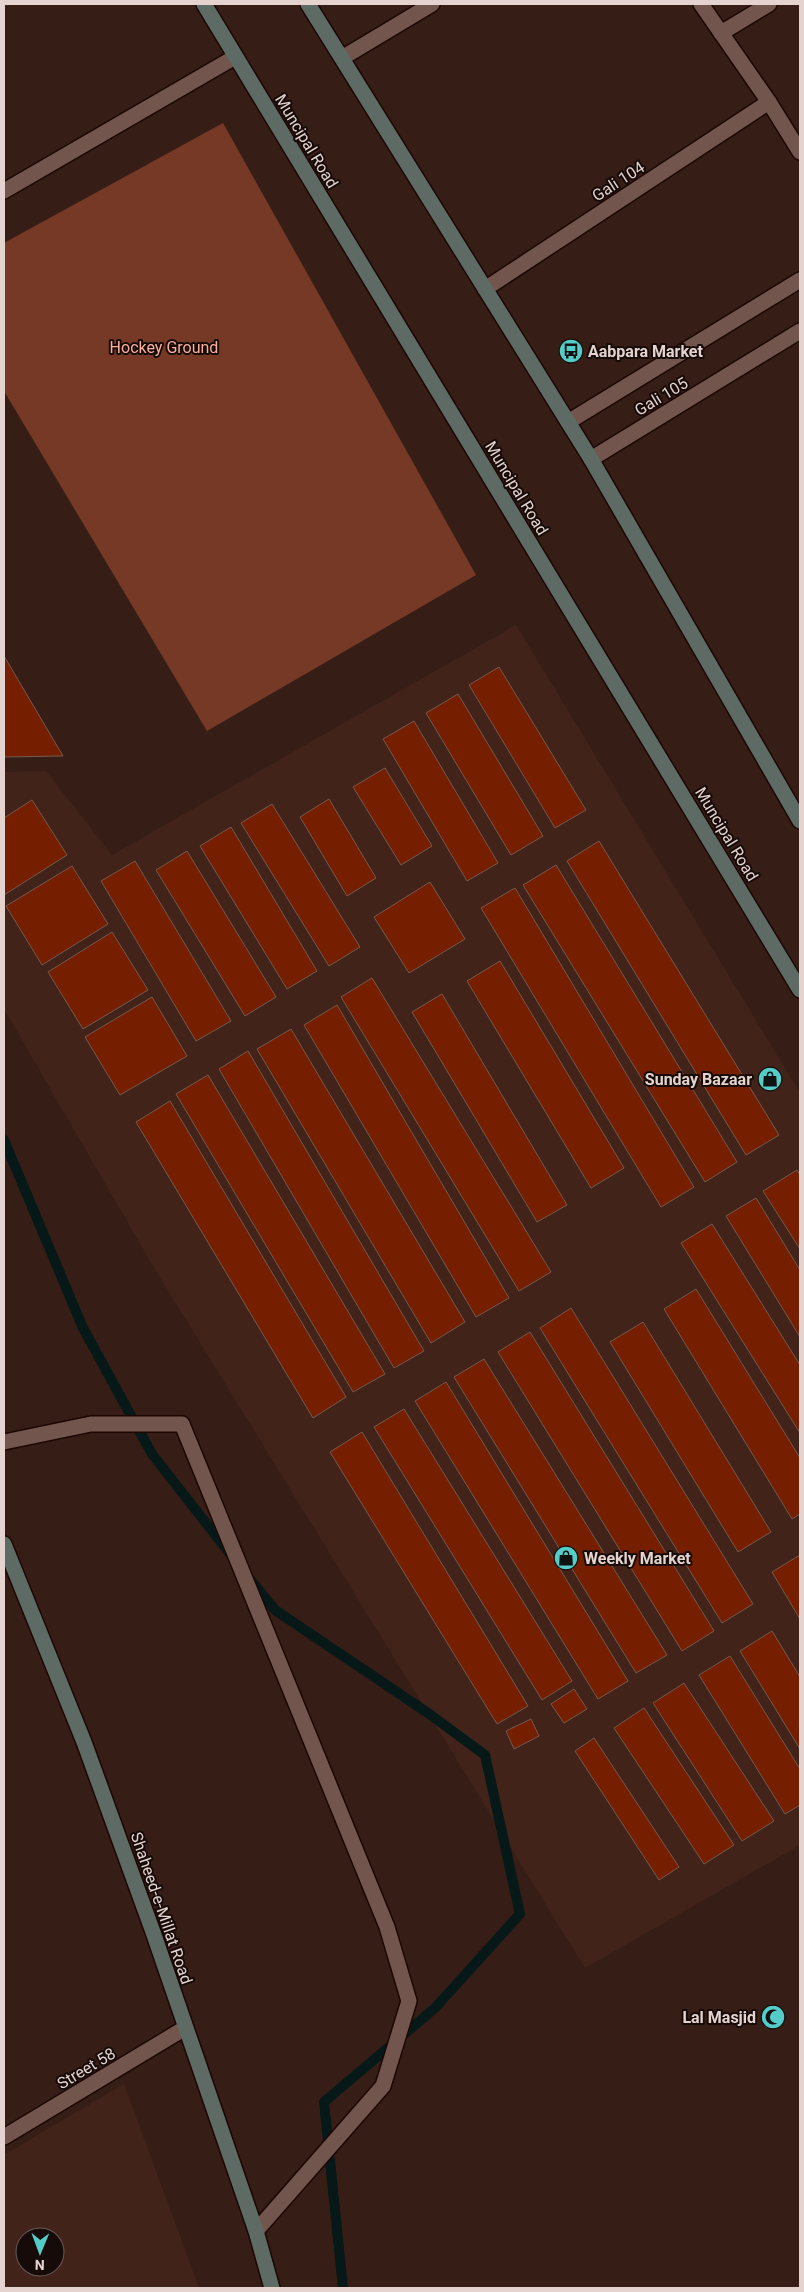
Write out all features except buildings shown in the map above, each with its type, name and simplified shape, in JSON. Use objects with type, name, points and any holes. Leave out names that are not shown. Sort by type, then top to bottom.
[{"type":"street","name":"Muncipal Road","points":[[204,4],[800,990]]},
{"type":"street","points":[[308,4],[591,459],[800,821]]},
{"type":"street","points":[[342,58],[432,4]]},
{"type":"street","points":[[701,4],[770,102],[800,152]]},
{"type":"street","points":[[721,33],[769,4]]},
{"type":"street","points":[[4,191],[235,57]]},
{"type":"street","name":"Gali 104","points":[[485,289],[770,102]]},
{"type":"street","points":[[568,422],[800,280]]},
{"type":"street","name":"Gali 105","points":[[591,459],[800,332]]},
{"type":"street","points":[[4,1442],[91,1424],[182,1424],[387,1927],[409,2002],[383,2086],[256,2231]]},
{"type":"street","name":"Shaheed-e-Millat Road","points":[[5,1550],[84,1742],[256,2231],[272,2288]]},
{"type":"street","name":"Street 58","points":[[4,2137],[186,2028]]},
{"type":"shaded area","name":"Weekly Market","points":[[516,625],[800,1093],[800,1845],[585,1968],[156,1271],[4,1009],[4,772],[46,771],[112,855]]},
{"type":"shaded area","points":[[124,2084],[199,2288],[4,2288],[4,2155]]},
{"type":"green space","name":"Hockey Ground","points":[[223,123],[476,575],[207,731],[4,391],[4,243]]},
{"type":"waterway","points":[[4,1140],[83,1328],[152,1454],[231,1555]]},
{"type":"waterway","points":[[249,1578],[275,1610],[428,1713],[485,1755],[520,1914],[435,2008],[324,2102],[343,2288]]},
{"type":"place","name":"Aabpara Market","points":[[571,351]]},
{"type":"place","name":"Sunday Bazaar","points":[[770,1079]]},
{"type":"place","name":"Weekly Market","points":[[566,1558]]},
{"type":"place","name":"Lal Masjid","points":[[773,2017]]}]
